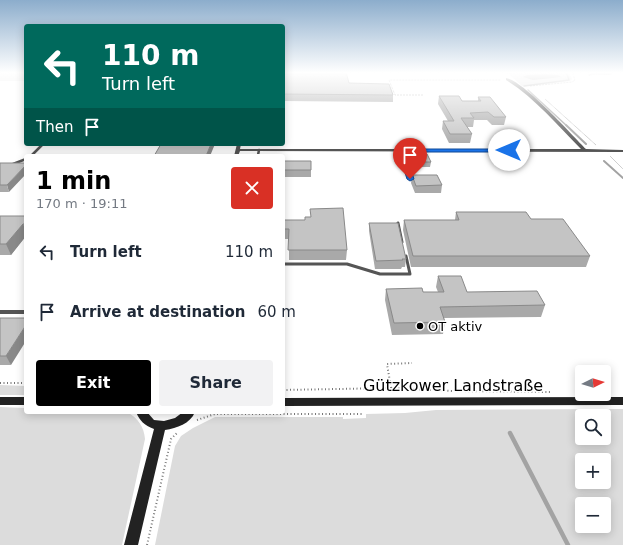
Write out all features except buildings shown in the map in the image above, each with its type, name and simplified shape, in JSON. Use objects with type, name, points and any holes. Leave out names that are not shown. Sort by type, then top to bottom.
[{"type":"main road","points":[[0,401],[24,401]]},
{"type":"main road","name":"Gützkower Landstraße","points":[[285,402],[623,401]]},
{"type":"main road","points":[[142,414],[143,418],[148,422],[160,426],[176,423],[191,417]]},
{"type":"main road","points":[[131,545],[160,426]]},
{"type":"street","points":[[531,97],[585,151]]},
{"type":"street","points":[[236,154],[238,146]]},
{"type":"street","points":[[237,150],[259,153],[401,150],[623,151]]},
{"type":"lane","points":[[32,154],[41,146]]},
{"type":"lane","points":[[401,150],[410,179]]},
{"type":"lane","points":[[10,165],[24,160]]},
{"type":"lane","points":[[398,223],[403,245]]},
{"type":"lane","points":[[285,264],[347,264],[380,274],[410,274],[405,252]]},
{"type":"lane","points":[[0,312],[24,312]]},
{"type":"path","points":[[544,97],[597,145]]},
{"type":"path","points":[[607,154],[623,169]]},
{"type":"path","points":[[391,388],[387,364],[412,363]]},
{"type":"path","points":[[0,383],[24,383]]},
{"type":"path","points":[[285,390],[391,388],[453,391],[552,392]]},
{"type":"path","points":[[191,417],[210,416],[215,414],[364,414]]},
{"type":"path","points":[[147,545],[171,439],[180,429]]},
{"type":"shaded area","points":[[0,385],[24,386],[24,395],[0,395]]},
{"type":"shaded area","points":[[0,407],[24,408],[24,414],[130,414],[137,420],[142,427],[145,439],[122,545],[0,545]]},
{"type":"shaded area","points":[[575,409],[575,445],[611,445],[611,409],[623,409],[623,545],[155,545],[175,446],[181,436],[193,428],[215,417],[343,417],[343,419],[366,418],[366,414],[405,413],[436,410]]},
{"type":"waterway","points":[[536,97],[567,126]]},
{"type":"waterway","points":[[566,125],[586,144]]},
{"type":"waterway","points":[[604,161],[623,178]]},
{"type":"waterway","points":[[510,433],[568,545]]},
{"type":"place","name":"OT aktiv","points":[[420,326]]},
{"type":"route","points":[[410,179],[401,150],[509,150]]}]
